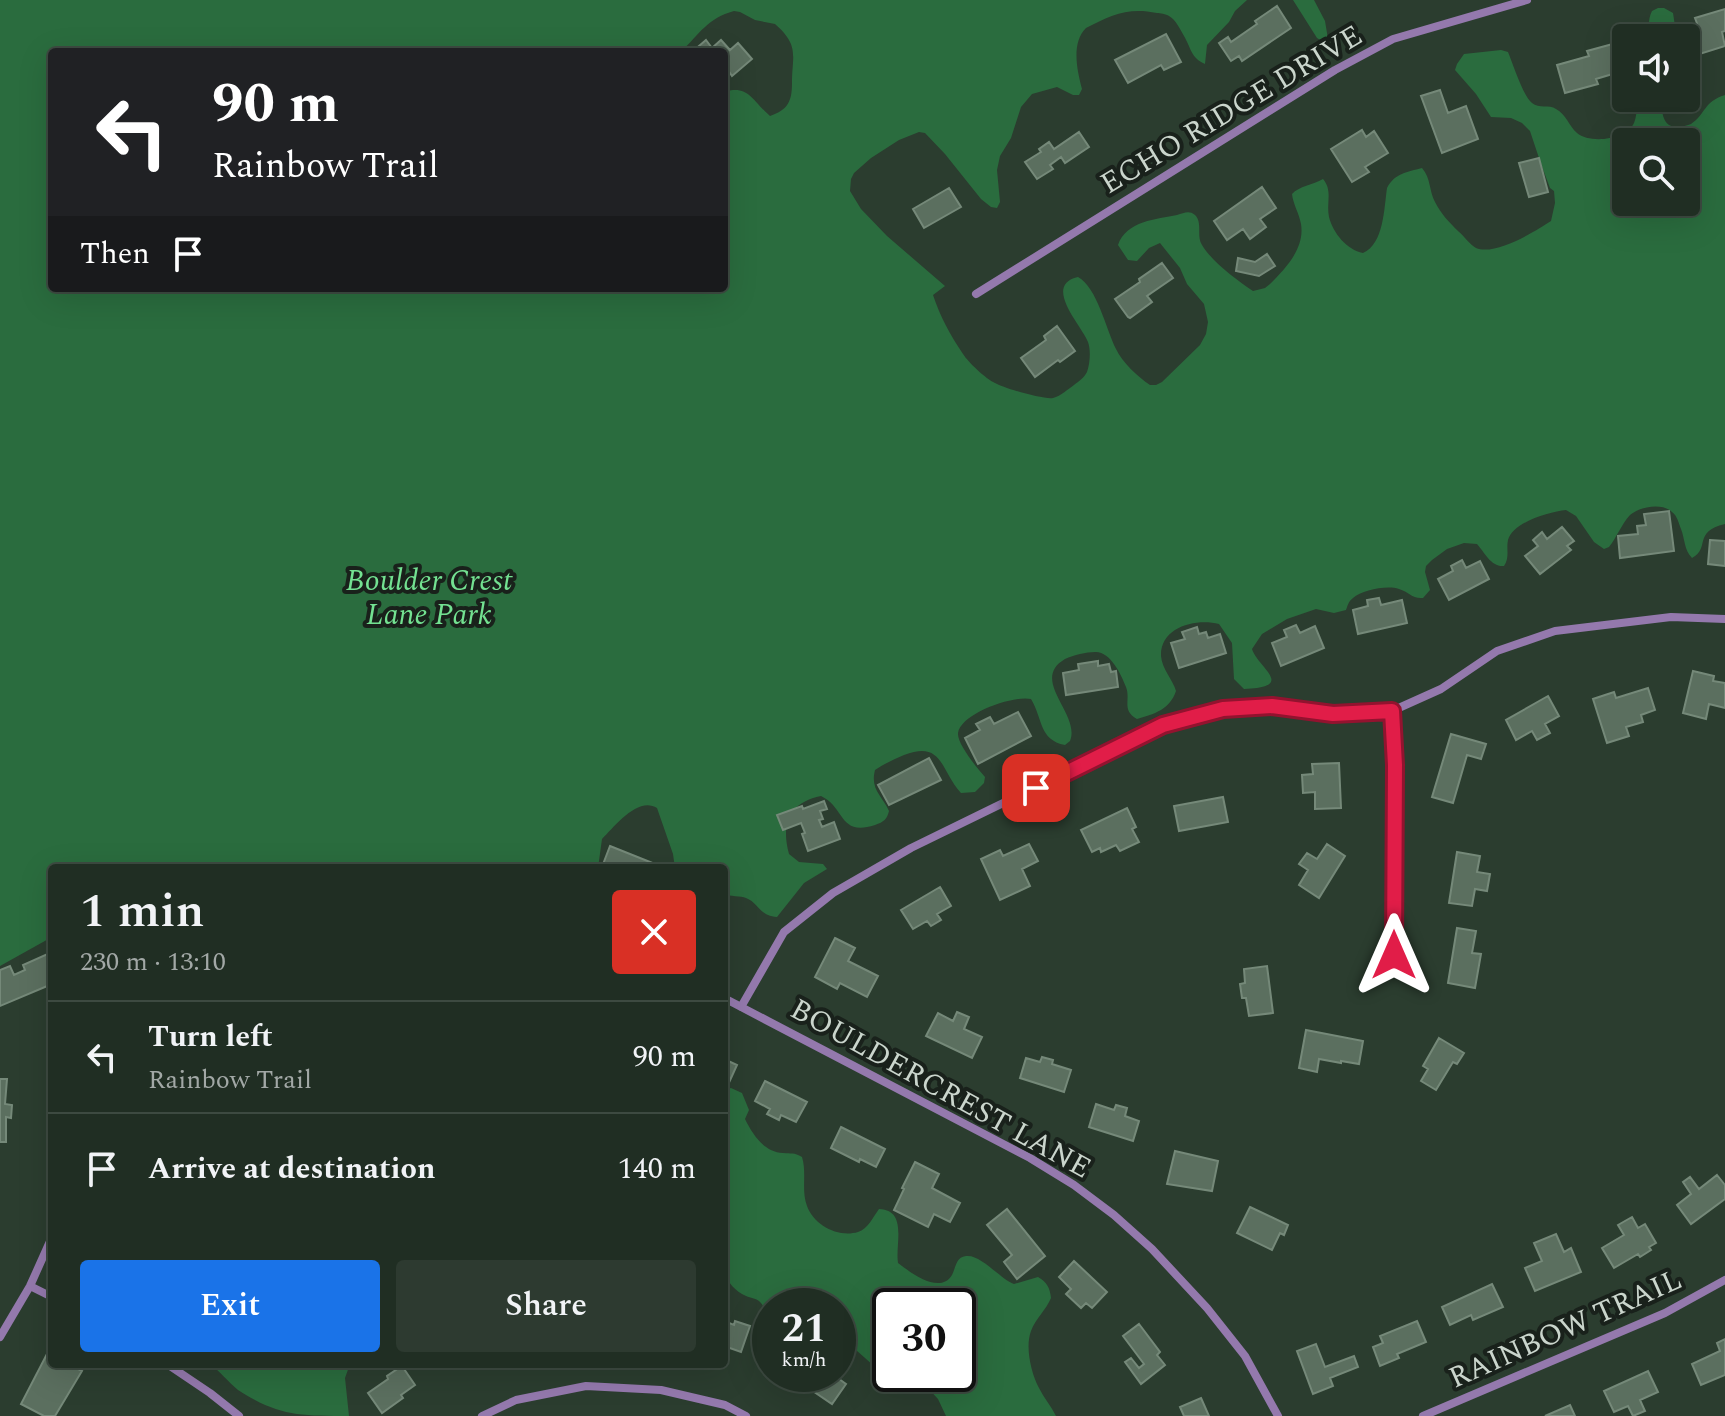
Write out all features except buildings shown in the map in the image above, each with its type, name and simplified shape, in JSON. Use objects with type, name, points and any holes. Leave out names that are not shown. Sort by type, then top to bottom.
[{"type":"street","name":"ECHO RIDGE DRIVE","points":[[976,294],[1335,70],[1393,39],[1527,0]]},
{"type":"street","points":[[741,1007],[784,932],[833,893],[911,848],[1163,725],[1223,709],[1272,706],[1333,714],[1392,711],[1441,689],[1497,651],[1555,631],[1671,617],[1725,619]]},
{"type":"street","points":[[1375,981],[1394,955],[1395,765],[1392,711]]},
{"type":"street","name":"BOULDERCREST LANE","points":[[728,1000],[1030,1158],[1114,1215],[1152,1249],[1207,1308],[1245,1356],[1278,1416]]},
{"type":"street","points":[[0,1337],[30,1286],[48,1246]]},
{"type":"street","name":"RAINBOW TRAIL","points":[[1423,1416],[1665,1313],[1725,1280]]},
{"type":"street","points":[[30,1286],[48,1295]]},
{"type":"street","points":[[173,1368],[239,1416]]},
{"type":"street","points":[[482,1416],[516,1400],[586,1386],[661,1390],[725,1405],[746,1416]]},
{"type":"green space","name":"Boulder Crest Lane Park","points":[[0,0],[1247,0],[1207,45],[1205,64],[1194,56],[1176,22],[1165,14],[1128,12],[1086,28],[1077,49],[1082,89],[1079,95],[1057,87],[1032,94],[1021,107],[1011,138],[1000,156],[997,170],[1000,202],[997,208],[981,199],[925,133],[919,132],[899,140],[871,158],[851,179],[850,191],[861,209],[945,286],[933,295],[950,333],[969,361],[999,385],[1049,398],[1067,390],[1083,378],[1088,369],[1088,342],[1064,297],[1068,281],[1078,277],[1085,282],[1096,299],[1119,354],[1150,385],[1162,382],[1200,345],[1206,334],[1208,322],[1204,304],[1160,243],[1149,248],[1137,261],[1128,260],[1118,245],[1128,231],[1143,222],[1193,213],[1199,226],[1200,241],[1206,251],[1253,291],[1270,284],[1297,249],[1301,224],[1292,194],[1323,179],[1328,188],[1329,217],[1334,229],[1346,245],[1363,253],[1379,234],[1390,183],[1402,174],[1422,168],[1440,210],[1476,248],[1484,250],[1504,246],[1551,221],[1554,191],[1550,188],[1530,131],[1511,118],[1491,117],[1455,70],[1464,54],[1508,52],[1532,103],[1556,109],[1583,136],[1612,137],[1612,216],[1700,216],[1700,128],[1631,128],[1636,112],[1662,112],[1673,127],[1691,124],[1713,101],[1725,95],[1725,524],[1709,531],[1701,550],[1692,558],[1677,517],[1662,507],[1634,512],[1609,547],[1604,549],[1594,542],[1576,516],[1566,510],[1550,513],[1524,523],[1511,534],[1504,566],[1492,562],[1477,544],[1464,543],[1447,549],[1426,566],[1430,590],[1423,598],[1394,588],[1375,589],[1353,598],[1346,610],[1334,613],[1316,609],[1287,619],[1262,634],[1252,649],[1270,675],[1268,685],[1244,689],[1234,679],[1232,643],[1219,624],[1200,622],[1181,627],[1166,638],[1161,656],[1176,691],[1161,710],[1137,719],[1129,712],[1126,687],[1110,659],[1095,652],[1065,659],[1055,667],[1052,677],[1069,720],[1070,741],[1065,745],[1046,734],[1031,699],[1013,700],[978,712],[961,726],[958,733],[964,749],[985,777],[984,783],[975,792],[961,793],[934,754],[917,751],[875,770],[875,788],[889,811],[881,823],[863,828],[848,824],[821,796],[810,799],[794,810],[787,824],[789,854],[799,862],[823,864],[827,869],[804,883],[777,917],[766,914],[746,898],[728,896],[728,864],[674,864],[657,808],[650,805],[627,814],[602,839],[599,864],[48,864],[48,939],[0,966]]},
{"type":"green space","points":[[1293,0],[1314,0],[1325,21],[1328,39],[1322,41],[1317,38]]},
{"type":"green space","points":[[1664,8],[1673,13],[1675,24],[1648,24],[1652,11]]},
{"type":"green space","points":[[731,1088],[742,1093],[749,1110],[745,1119],[765,1146],[776,1152],[802,1157],[807,1206],[821,1224],[843,1233],[858,1232],[867,1226],[879,1209],[888,1211],[897,1222],[898,1263],[933,1283],[947,1281],[958,1260],[966,1256],[978,1259],[1014,1284],[1038,1277],[1044,1281],[1051,1298],[1031,1331],[1029,1352],[1036,1382],[1056,1416],[946,1416],[932,1392],[976,1392],[976,1288],[872,1288],[872,1364],[856,1350],[856,1288],[752,1288],[752,1298],[735,1289],[728,1279],[728,1089]]},
{"type":"green space","points":[[214,1368],[349,1368],[345,1378],[349,1416],[290,1413],[265,1405],[238,1390]]},
{"type":"route","points":[[1036,788],[1163,725],[1223,709],[1272,706],[1333,714],[1392,711],[1395,765],[1394,955]]}]
